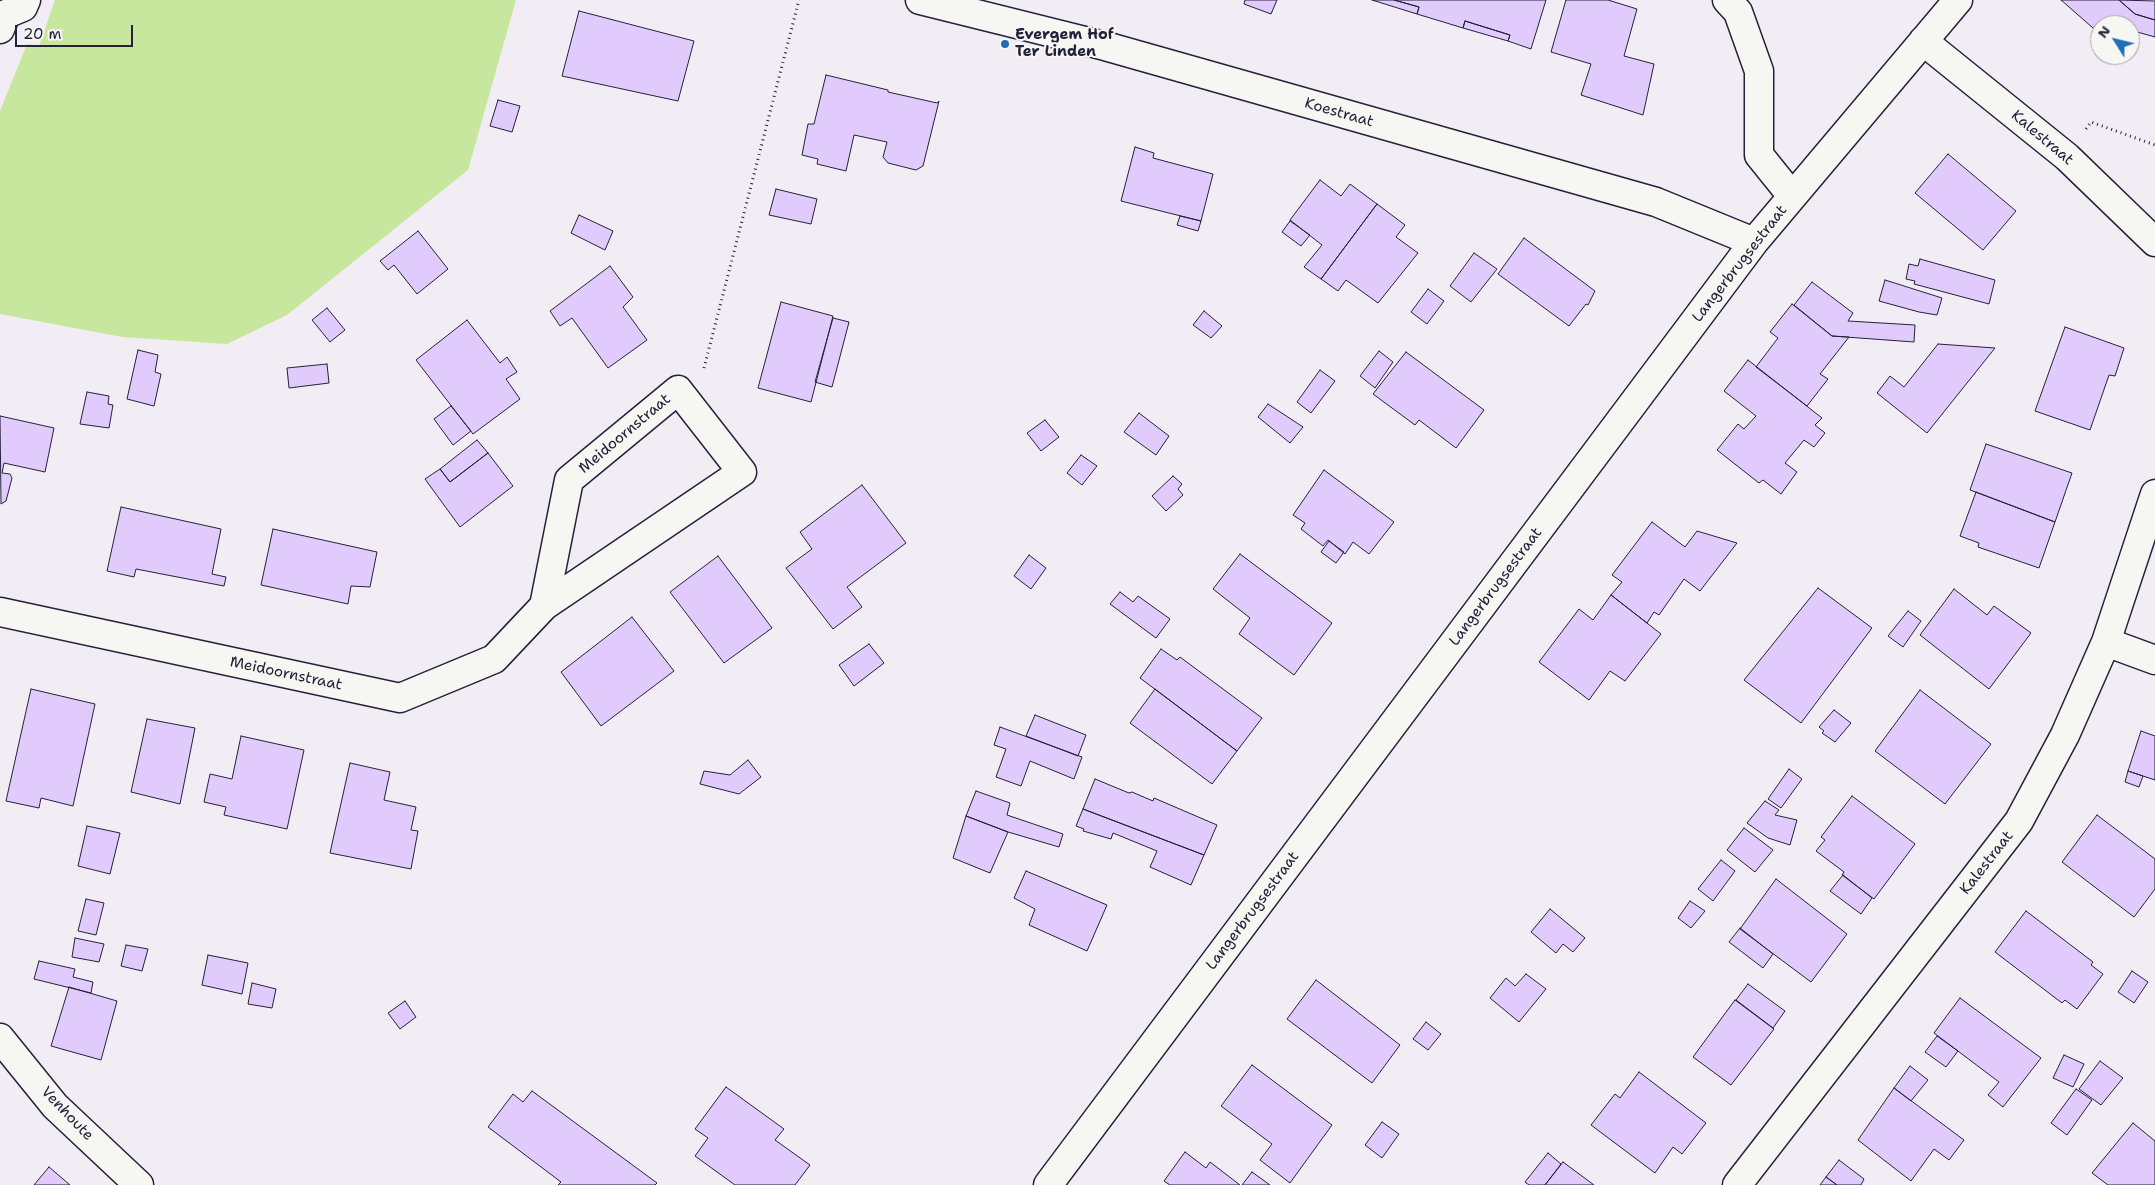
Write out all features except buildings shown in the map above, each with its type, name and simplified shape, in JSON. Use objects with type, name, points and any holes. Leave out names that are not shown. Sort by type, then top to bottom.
[{"type":"street","points":[[0,29],[6,14],[23,7],[26,0]]},
{"type":"street","name":"Koestraat","points":[[920,0],[1105,46],[1656,202],[1754,242]]},
{"type":"street","points":[[1727,0],[1738,12],[1758,71],[1759,155],[1792,196]]},
{"type":"street","name":"Langerbrugsestraat","points":[[1048,1185],[1754,242],[1958,0]]},
{"type":"street","name":"Kalestraat","points":[[1923,41],[2067,157],[2155,242]]},
{"type":"street","name":"Meidoornstraat","points":[[0,612],[400,698],[494,659],[544,606],[742,472],[678,390],[569,480],[544,606]]},
{"type":"street","name":"Kalestraat","points":[[1737,1185],[2019,821],[2065,736],[2106,642],[2155,494]]},
{"type":"street","points":[[2106,642],[2155,660]]},
{"type":"street","name":"Venhoute","points":[[0,1038],[55,1106],[139,1185]]},
{"type":"path","points":[[694,410],[799,0]]},
{"type":"path","points":[[2091,122],[2155,145]]},
{"type":"green space","points":[[55,0],[516,0],[468,170],[287,315],[227,344],[122,337],[0,314],[0,111],[27,44],[39,46]]},
{"type":"place","name":"Evergem Hof Ter Linden","points":[[1005,44]]}]
